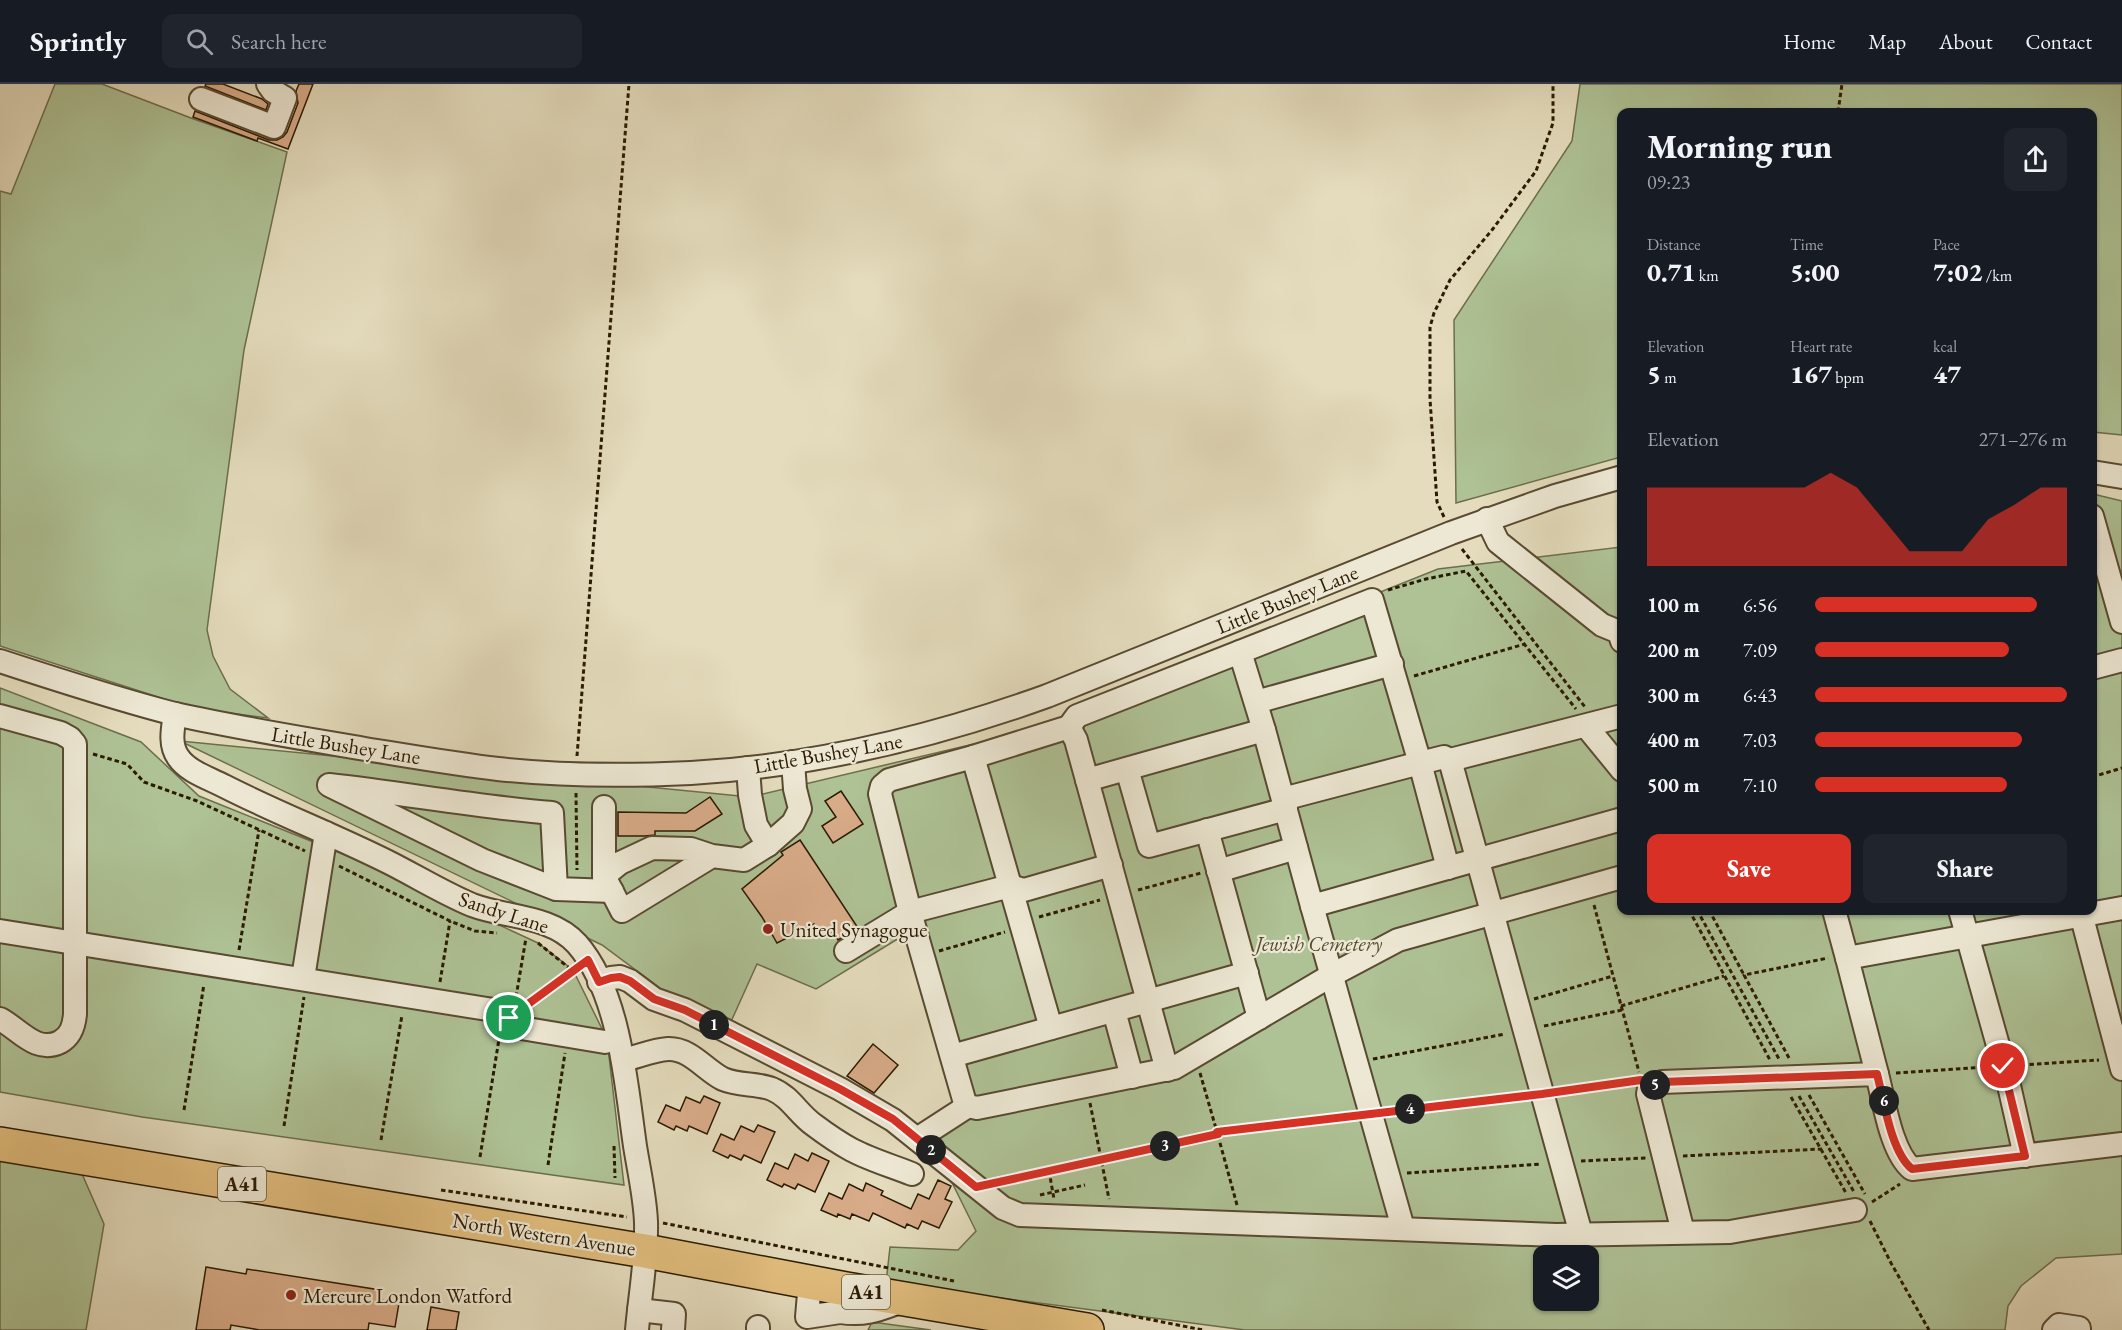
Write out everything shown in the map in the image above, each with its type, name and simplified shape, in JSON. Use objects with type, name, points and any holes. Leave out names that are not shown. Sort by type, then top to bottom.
[{"type":"highway","name":"North Western Avenue","points":[[0,1144],[645,1251],[810,1282],[843,1301],[907,1299],[1087,1330]]},
{"type":"street","points":[[201,99],[274,127],[281,89]]},
{"type":"street","points":[[2097,473],[2122,477]]},
{"type":"street","name":"Little Bushey Lane","points":[[0,662],[175,714],[265,732],[498,769],[576,774],[691,773],[748,768],[884,746],[994,715],[1047,696],[1451,532],[1617,479]]},
{"type":"street","points":[[1487,519],[1498,542],[1602,625],[1617,632]]},
{"type":"street","points":[[2097,534],[2122,622]]},
{"type":"street","points":[[1448,868],[1372,600],[1077,716],[1069,727],[889,780],[882,786],[880,794],[910,912],[965,1103],[977,1108],[1174,1068],[1332,975],[1398,940],[1617,878]]},
{"type":"street","points":[[1240,652],[1285,804],[1402,1228]]},
{"type":"street","points":[[2097,667],[2122,660]]},
{"type":"street","points":[[1256,702],[1394,672]]},
{"type":"street","name":"Sandy Lane","points":[[175,714],[172,736],[174,750],[187,767],[246,797],[388,862],[475,906],[541,923],[562,931],[576,944],[580,965],[599,982],[617,1027],[623,1060],[646,1219],[644,1283],[638,1320]]},
{"type":"street","points":[[0,716],[62,733],[70,738],[76,749],[74,1025],[69,1035],[51,1046],[37,1044],[27,1039],[12,1025],[0,1019]]},
{"type":"street","points":[[1127,769],[1149,846],[1420,763],[1444,757],[1450,760],[1617,717]]},
{"type":"street","points":[[1592,724],[1617,762]]},
{"type":"street","points":[[1069,727],[1076,740],[1088,780],[1167,1070]]},
{"type":"street","points":[[1088,780],[1264,730]]},
{"type":"street","points":[[973,757],[1051,1028]]},
{"type":"street","points":[[1450,760],[1581,1234]]},
{"type":"street","points":[[608,883],[620,863],[652,848],[691,849],[712,856],[744,860],[768,845],[794,823],[800,809],[795,789],[793,762]]},
{"type":"street","points":[[748,768],[756,825],[768,845]]},
{"type":"street","points":[[566,889],[552,813],[329,785],[482,860],[566,889],[608,883]]},
{"type":"street","points":[[604,807],[608,883],[622,911],[712,856]]},
{"type":"street","points":[[1312,906],[1617,820]]},
{"type":"street","points":[[1207,830],[1259,1018]]},
{"type":"street","points":[[305,979],[326,833]]},
{"type":"street","points":[[1218,871],[1296,848]]},
{"type":"street","points":[[846,951],[910,912],[1010,886],[1024,890],[1111,865]]},
{"type":"street","points":[[2097,911],[2122,908]]},
{"type":"street","points":[[1835,915],[1897,1149],[1904,1162],[1912,1169],[2122,1144]]},
{"type":"street","points":[[1961,915],[2006,1073],[2025,1156]]},
{"type":"street","points":[[1847,958],[2071,915]]},
{"type":"street","points":[[2082,915],[2122,1069]]},
{"type":"street","points":[[0,931],[437,1000],[508,1015],[515,1027],[605,1042]]},
{"type":"street","points":[[952,1056],[1247,973]]},
{"type":"street","points":[[599,982],[620,977],[630,981],[654,999],[685,1010],[840,1089],[893,1119],[976,1187],[1012,1213],[1242,1224],[1581,1234],[1730,1232],[1855,1210]]},
{"type":"street","points":[[1114,1011],[1132,1077]]},
{"type":"street","points":[[623,1060],[667,1049],[679,1051],[696,1059],[712,1073],[725,1080],[772,1089],[788,1098],[810,1122],[853,1151],[912,1174]]},
{"type":"street","points":[[1683,1232],[1650,1102],[1649,1088],[1662,1082],[1877,1074]]},
{"type":"street","points":[[917,1139],[968,1106]]},
{"type":"street","points":[[638,1320],[673,1322]]},
{"type":"street","points":[[2054,1330],[2059,1325],[2079,1328],[2079,1330]]},
{"type":"path","points":[[566,889],[629,84]]},
{"type":"path","points":[[1553,84],[1553,123],[1536,171],[1492,230],[1450,280],[1434,313],[1430,327],[1430,399],[1437,502],[1451,532],[1578,699],[1592,724]]},
{"type":"path","points":[[1839,108],[1842,84]]},
{"type":"path","points":[[1372,600],[1379,593],[1426,579],[1466,571],[1580,713],[1592,724]]},
{"type":"path","points":[[1394,672],[1525,644]]},
{"type":"path","points":[[76,749],[127,764],[144,782],[197,801],[322,858],[450,921],[475,931],[506,934]]},
{"type":"path","points":[[2097,776],[2122,768]]},
{"type":"path","points":[[236,968],[259,830]]},
{"type":"path","points":[[976,1187],[1218,1133],[1641,1080],[1589,886]]},
{"type":"path","points":[[1692,915],[1855,1210]]},
{"type":"path","points":[[1712,915],[1744,975]]},
{"type":"path","points":[[437,1000],[450,921]]},
{"type":"path","points":[[923,955],[1022,928]]},
{"type":"path","points":[[508,1015],[580,965],[526,936],[516,935]]},
{"type":"path","points":[[480,1157],[501,1029],[515,1005],[526,936]]},
{"type":"path","points":[[183,1110],[207,964]]},
{"type":"path","points":[[1517,1003],[1613,976]]},
{"type":"path","points":[[1357,1063],[1621,1008],[1724,976]]},
{"type":"path","points":[[284,1126],[305,979]]},
{"type":"path","points":[[381,1140],[405,996]]},
{"type":"path","points":[[548,1165],[568,1036]]},
{"type":"path","points":[[1195,1056],[1242,1224]]},
{"type":"path","points":[[1084,1087],[1113,1218]]},
{"type":"path","points":[[614,1145],[615,1178]]},
{"type":"path","points":[[1388,1175],[1561,1162],[1822,1149]]},
{"type":"path","points":[[1049,1171],[1057,1216]]},
{"type":"path","points":[[1891,1263],[1929,1330]]},
{"type":"green space","points":[[55,84],[102,84],[287,152],[244,350],[207,630],[213,656],[230,689],[268,718],[192,708],[0,646],[0,191],[11,194]]},
{"type":"green space","points":[[1580,84],[2122,84],[2122,435],[2097,432],[2097,108],[1617,108],[1617,458],[1456,503],[1454,320],[1572,141]]},
{"type":"green space","name":"Jewish Cemetery","points":[[2097,495],[2122,501],[2122,1254],[2056,1258],[2021,1286],[2008,1306],[2005,1330],[1245,1330],[886,1283],[890,1247],[958,1250],[976,1231],[930,1138],[965,1120],[909,932],[816,989],[757,964],[729,1026],[668,994],[602,945],[180,741],[750,797],[1037,729],[1438,569],[1617,547],[1617,915],[2097,915]]},
{"type":"green space","points":[[0,688],[141,742],[199,796],[363,862],[538,943],[573,970],[607,1039],[624,1185],[142,1117],[0,1092]]},
{"type":"green space","points":[[0,1159],[82,1174],[104,1224],[86,1330],[0,1330]]},
{"type":"green space","points":[[872,1322],[931,1330],[868,1330]]},
{"type":"building","points":[[206,84],[223,84],[262,99],[268,104],[266,110],[205,86]]},
{"type":"building","points":[[299,84],[313,84],[288,149],[258,138],[257,141],[193,117],[195,111],[269,140],[277,140],[287,132],[298,103],[296,91]]},
{"type":"building","points":[[841,791],[863,824],[833,843],[822,826],[836,817],[825,801]]},
{"type":"building","points":[[710,797],[722,814],[695,831],[655,831],[655,835],[618,836],[618,812],[686,813]]},
{"type":"building","points":[[800,840],[858,928],[838,940],[833,932],[823,938],[814,924],[777,943],[742,889],[783,855],[781,852]]},
{"type":"building","points":[[873,1044],[898,1065],[874,1093],[847,1076]]},
{"type":"building","points":[[704,1096],[720,1103],[707,1134],[689,1126],[687,1131],[676,1126],[674,1130],[658,1122],[666,1105],[680,1111],[686,1097],[700,1103]]},
{"type":"building","points":[[758,1125],[775,1132],[761,1163],[744,1155],[741,1160],[730,1155],[728,1158],[713,1151],[721,1134],[734,1140],[741,1126],[754,1132]]},
{"type":"building","points":[[812,1153],[829,1161],[815,1192],[798,1184],[795,1189],[784,1184],[782,1187],[767,1180],[775,1163],[788,1169],[795,1154],[808,1161]]},
{"type":"building","points":[[938,1180],[951,1186],[945,1199],[952,1202],[939,1228],[922,1221],[918,1229],[907,1224],[905,1228],[873,1213],[869,1221],[852,1214],[850,1219],[838,1214],[837,1217],[821,1210],[829,1193],[842,1199],[849,1184],[863,1191],[866,1183],[883,1191],[881,1195],[911,1209],[918,1194],[929,1199]]},
{"type":"building","name":"Mercure London Watford","points":[[206,1267],[246,1274],[247,1269],[380,1290],[379,1300],[399,1303],[395,1327],[369,1323],[368,1330],[260,1330],[231,1325],[230,1330],[196,1330]]},
{"type":"building","points":[[431,1307],[459,1312],[456,1330],[427,1330]]},
{"type":"place","name":"United Synagogue","points":[[768,929]]},
{"type":"place","name":"Mercure London Watford","points":[[291,1295]]},
{"type":"route","points":[[509,1018],[588,960],[599,982],[620,977],[630,981],[654,999],[685,1010],[840,1089],[893,1119],[976,1187],[1218,1134],[1217,1132],[1542,1094],[1641,1080],[1649,1088],[1662,1082],[1877,1074],[1897,1149],[1904,1162],[1912,1169],[2025,1156],[2003,1066]]}]
